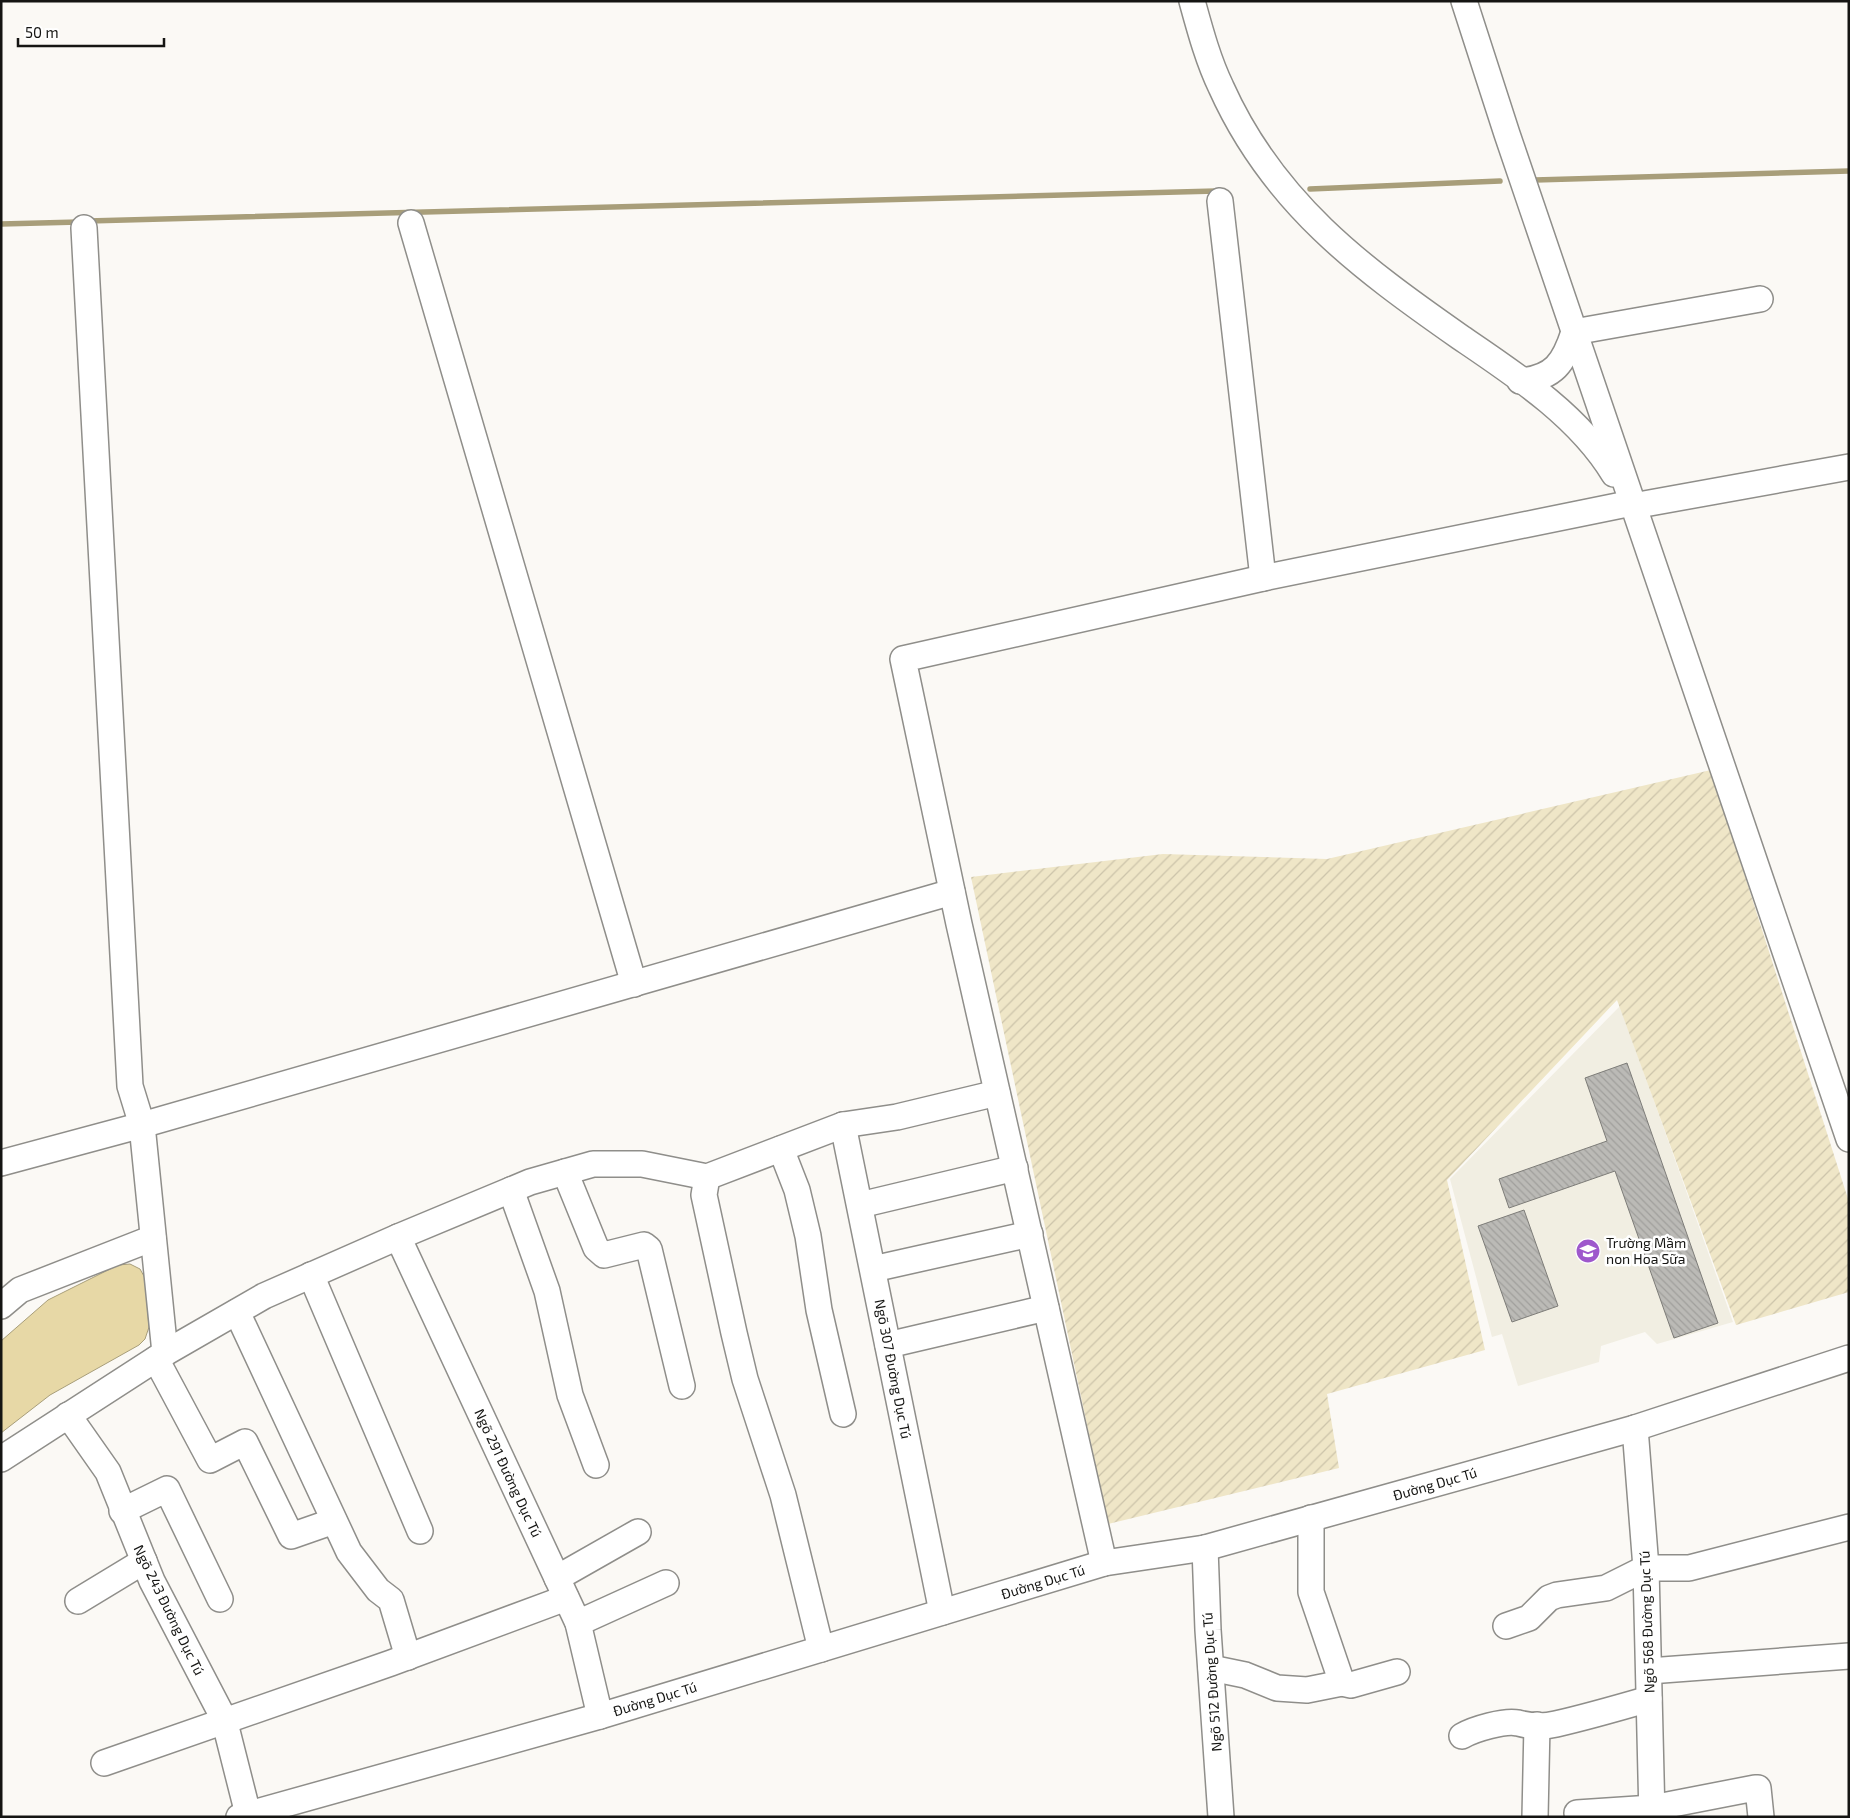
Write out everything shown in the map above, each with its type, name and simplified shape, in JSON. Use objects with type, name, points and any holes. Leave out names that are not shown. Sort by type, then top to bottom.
[{"type":"street","points":[[1192,1],[1220,87],[1257,152],[1284,191],[1313,223],[1372,274],[1566,416],[1603,456],[1632,504]]},
{"type":"street","points":[[1464,1],[1632,504],[1849,1139]]},
{"type":"street","points":[[1220,201],[1264,578]]},
{"type":"street","points":[[411,223],[634,984]]},
{"type":"street","points":[[84,228],[130,1086],[142,1124],[153,1238],[161,1356],[210,1460],[245,1442],[291,1536],[334,1521]]},
{"type":"street","points":[[1574,332],[1760,299]]},
{"type":"street","points":[[1520,381],[1539,379],[1556,367],[1568,351],[1574,332]]},
{"type":"street","points":[[1104,1563],[952,892],[903,659],[1264,578],[1632,504],[1849,467]]},
{"type":"street","points":[[1,1162],[142,1124],[952,892]]},
{"type":"street","points":[[1,1460],[161,1356],[264,1296],[511,1190],[593,1164],[642,1164],[707,1177],[843,1125],[897,1117],[997,1093]]},
{"type":"street","name":"Ngõ 307 Đường Dục Tú","points":[[843,1125],[942,1612]]},
{"type":"street","points":[[781,1149],[797,1190],[808,1236],[819,1310],[843,1414]]},
{"type":"street","points":[[860,1204],[1014,1168]]},
{"type":"street","points":[[565,1172],[596,1248],[604,1255],[644,1246],[649,1249],[682,1386]]},
{"type":"street","points":[[707,1177],[704,1195],[734,1333],[746,1378],[783,1495],[821,1649]]},
{"type":"street","points":[[511,1190],[546,1291],[570,1395],[596,1465]]},
{"type":"street","points":[[872,1269],[1030,1234]]},
{"type":"street","name":"Ngõ 291 Đường Dục Tú","points":[[398,1237],[578,1623],[600,1716]]},
{"type":"street","points":[[1,1306],[20,1290],[153,1238]]},
{"type":"street","points":[[311,1275],[420,1531]]},
{"type":"street","points":[[888,1345],[1046,1308]]},
{"type":"street","points":[[237,1312],[349,1552],[365,1576],[391,1600],[408,1657]]},
{"type":"street","name":"Đường Dục Tú","points":[[244,1815],[600,1716],[1104,1563],[1205,1548],[1635,1428],[1849,1358]]},
{"type":"street","name":"Ngõ 243 Đường Dục Tú","points":[[68,1415],[108,1472],[122,1511],[144,1561],[224,1719],[244,1815]]},
{"type":"street","name":"Ngõ 568 Đường Dục Tú","points":[[1635,1428],[1646,1568],[1652,1812]]},
{"type":"street","points":[[122,1511],[167,1489],[220,1599]]},
{"type":"street","points":[[1311,1518],[1311,1592],[1342,1683]]},
{"type":"street","points":[[1506,1626],[1529,1618],[1549,1598],[1557,1595],[1606,1588],[1646,1568],[1688,1568],[1849,1527]]},
{"type":"street","points":[[104,1763],[224,1719],[408,1657],[561,1588],[638,1532]]},
{"type":"street","name":"Ngõ 512 Đường Dục Tú","points":[[1205,1548],[1211,1668],[1222,1817]]},
{"type":"street","points":[[78,1601],[144,1561]]},
{"type":"street","points":[[578,1623],[666,1582]]},
{"type":"street","points":[[1649,1671],[1849,1656]]},
{"type":"street","points":[[1211,1668],[1245,1675],[1277,1688],[1307,1690],[1342,1683],[1351,1685],[1397,1672]]},
{"type":"street","points":[[1462,1736],[1473,1730],[1506,1723],[1555,1724],[1649,1699]]},
{"type":"street","points":[[1535,1817],[1537,1725]]},
{"type":"street","points":[[1578,1813],[1652,1812],[1758,1788],[1761,1817]]},
{"type":"shaded area","points":[[1711,770],[1849,1202],[1849,1292],[1736,1325],[1617,1000],[1447,1180],[1485,1350],[1327,1394],[1339,1468],[1108,1524],[971,877],[1163,854],[1327,859]]},
{"type":"shaded area","name":"Trường Mầm non Hoa Sữa","points":[[1620,1006],[1733,1322],[1657,1344],[1645,1332],[1601,1346],[1599,1362],[1518,1386],[1502,1334],[1492,1337],[1450,1179]]},
{"type":"shaded area","points":[[130,1264],[140,1269],[145,1278],[149,1327],[145,1339],[139,1345],[50,1395],[1,1433],[1,1341],[48,1300],[118,1265]]},
{"type":"building","points":[[1627,1063],[1718,1323],[1674,1338],[1615,1171],[1509,1208],[1499,1179],[1607,1141],[1585,1078]]},
{"type":"building","points":[[1524,1210],[1558,1306],[1512,1322],[1478,1226]]},
{"type":"waterway","points":[[1535,180],[1849,171]]},
{"type":"waterway","points":[[1310,189],[1500,181]]},
{"type":"waterway","points":[[88,221],[1216,191]]},
{"type":"waterway","points":[[1,224],[79,222]]},
{"type":"place","name":"Trường Mầm non Hoa Sữa","points":[[1588,1251]]}]
